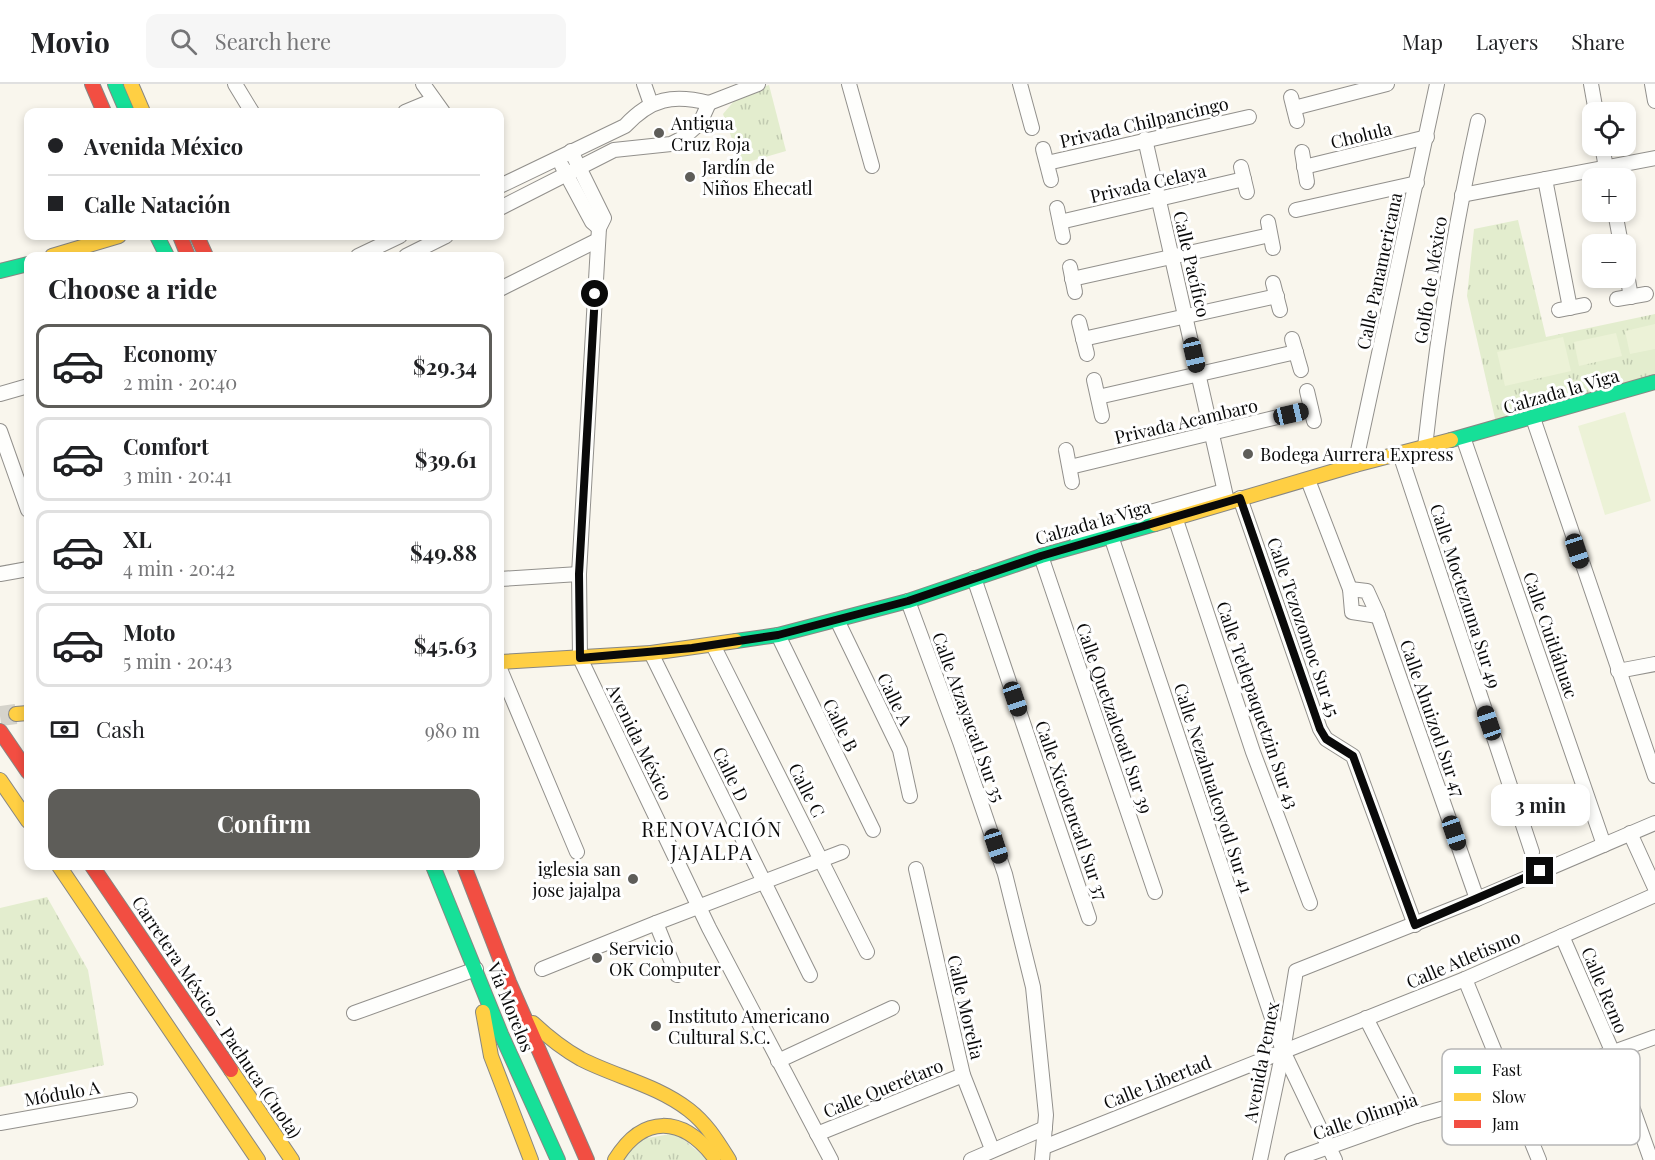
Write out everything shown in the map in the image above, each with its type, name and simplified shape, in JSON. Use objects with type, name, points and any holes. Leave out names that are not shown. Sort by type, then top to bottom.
[{"type":"main road","points":[[92,84],[102,108]]},
{"type":"main road","points":[[115,84],[125,108]]},
{"type":"main road","points":[[131,84],[141,108]]},
{"type":"main road","points":[[65,252],[106,240]]},
{"type":"main road","points":[[0,271],[24,266]]},
{"type":"main road","name":"Calzada la Viga","points":[[504,662],[651,652],[778,635],[908,601],[1041,556],[1175,517],[1231,497],[1308,480],[1655,382]]},
{"type":"main road","points":[[0,731],[24,766]]},
{"type":"main road","points":[[0,780],[24,815]]},
{"type":"main road","points":[[62,870],[258,1160]]},
{"type":"main road","name":"Carretera México - Pachuca (Cuota)","points":[[95,870],[292,1160]]},
{"type":"main road","name":"Vía Morelos","points":[[435,870],[501,1034],[558,1160]]},
{"type":"main road","name":"Vía Morelos","points":[[466,870],[521,1009],[587,1160]]},
{"type":"main road","points":[[483,987],[483,1015],[488,1043],[531,1160]]},
{"type":"main road","points":[[521,1009],[538,1029],[559,1047],[661,1091],[676,1101],[713,1133],[729,1160]]},
{"type":"main road","points":[[615,1160],[621,1148],[632,1137],[648,1128],[666,1126],[682,1129],[697,1137],[716,1160]]},
{"type":"street","points":[[236,84],[250,108]]},
{"type":"street","points":[[423,84],[440,108]]},
{"type":"street","points":[[644,84],[651,104]]},
{"type":"street","points":[[504,184],[625,126],[634,116],[651,104],[687,97],[709,103],[758,84]]},
{"type":"street","points":[[849,84],[872,166]]},
{"type":"street","points":[[1020,84],[1032,128]]},
{"type":"street","points":[[1294,109],[1388,84]]},
{"type":"street","name":"Calle Panamericana","points":[[1355,465],[1437,84]]},
{"type":"street","points":[[1591,84],[1594,102]]},
{"type":"street","points":[[1652,84],[1655,101]]},
{"type":"street","points":[[415,108],[434,100]]},
{"type":"street","points":[[504,206],[614,150],[671,144],[700,123],[709,103]]},
{"type":"street","name":"Privada Chilpancingo","points":[[1047,163],[1250,117]]},
{"type":"street","name":"Golfo de México","points":[[1425,447],[1434,362],[1462,195],[1478,121]]},
{"type":"street","points":[[625,126],[634,147]]},
{"type":"street","name":"Cholula","points":[[1304,167],[1427,137]]},
{"type":"street","name":"Calle Pacífico","points":[[1145,140],[1211,433],[1231,497]]},
{"type":"street","name":"Privada Chilpancingo","points":[[1043,149],[1051,180]]},
{"type":"street","name":"Avenida México","points":[[571,151],[604,218],[599,234],[579,574],[580,658],[699,906],[831,1160]]},
{"type":"street","points":[[1302,152],[1307,182]]},
{"type":"street","points":[[504,287],[599,234],[558,157]]},
{"type":"street","points":[[1623,168],[1655,158]]},
{"type":"street","points":[[1462,195],[1545,179],[1582,175]]},
{"type":"street","name":"Privada Celaya","points":[[1063,237],[1058,215],[1158,198],[1244,179]]},
{"type":"street","points":[[1545,179],[1571,308]]},
{"type":"street","points":[[1296,210],[1417,183]]},
{"type":"street","points":[[1072,279],[1270,235]]},
{"type":"street","points":[[366,252],[392,240]]},
{"type":"street","points":[[411,252],[423,241]]},
{"type":"street","points":[[1625,288],[1624,298],[1646,294]]},
{"type":"street","points":[[1083,339],[1185,315],[1275,290],[1280,310]]},
{"type":"street","points":[[1079,322],[1087,354]]},
{"type":"street","points":[[1098,398],[1198,375],[1294,346],[1301,370]]},
{"type":"street","points":[[1094,380],[1102,416]]},
{"type":"street","points":[[0,394],[24,387]]},
{"type":"street","name":"Privada Acambaro","points":[[1070,467],[1211,433],[1313,415],[1307,391]]},
{"type":"street","points":[[1533,418],[1655,776]]},
{"type":"street","points":[[0,430],[24,499]]},
{"type":"street","name":"Calle Cuitláhuac","points":[[1463,437],[1604,844]]},
{"type":"street","points":[[1066,450],[1072,482]]},
{"type":"street","name":"Calle Moctezuma Sur 49","points":[[1400,454],[1532,852]]},
{"type":"street","points":[[1308,480],[1350,589],[1352,612],[1378,616]]},
{"type":"street","points":[[1078,545],[1077,533],[1231,497]]},
{"type":"street","name":"Calle Tezozomoc Sur 45","points":[[1231,497],[1320,729],[1326,739],[1353,756],[1415,925]]},
{"type":"street","name":"Calle Tetlepaquetzin Sur 43","points":[[1175,517],[1253,752],[1310,903]]},
{"type":"street","name":"Calle Nezahualcoyotl Sur 41","points":[[1111,536],[1284,1051],[1333,1154]]},
{"type":"street","name":"Calle Quetzalcoatl Sur 39","points":[[1041,556],[1155,892]]},
{"type":"street","points":[[0,574],[24,570]]},
{"type":"street","points":[[504,579],[579,574]]},
{"type":"street","name":"Calle Xicotencatl Sur 37","points":[[974,578],[1089,918]]},
{"type":"street","name":"Calle Ahuizotl Sur 47","points":[[1350,589],[1367,591],[1378,616],[1477,899]]},
{"type":"street","name":"Calle Atzayacatl Sur 35","points":[[908,601],[1005,874],[1033,987],[1046,1115],[1043,1153]]},
{"type":"street","name":"Calle A","points":[[837,620],[900,750],[910,796]]},
{"type":"street","name":"Calle B","points":[[778,635],[873,830]]},
{"type":"street","name":"Calle C","points":[[713,645],[867,952]]},
{"type":"street","name":"Calle D","points":[[651,652],[810,975]]},
{"type":"street","points":[[1618,671],[1655,664]]},
{"type":"street","points":[[504,678],[578,852]]},
{"type":"street","points":[[1415,925],[1655,823]]},
{"type":"street","points":[[1630,833],[1655,888]]},
{"type":"street","points":[[542,969],[842,852]]},
{"type":"street","name":"Calle Morelia","points":[[916,869],[963,1075],[992,1149]]},
{"type":"street","name":"Calle Atletismo","points":[[1284,1051],[1465,978],[1655,895]]},
{"type":"street","points":[[656,923],[676,975]]},
{"type":"street","name":"Avenida Pemex","points":[[1260,1160],[1284,1051],[1296,971],[1415,925]]},
{"type":"street","name":"Calle Remo","points":[[1562,936],[1611,1049]]},
{"type":"street","points":[[354,1014],[476,969]]},
{"type":"street","points":[[1465,978],[1493,1049]]},
{"type":"street","points":[[778,1061],[892,1008]]},
{"type":"street","points":[[1366,1018],[1416,1116]]},
{"type":"street","name":"Calle Olimpia","points":[[1624,1049],[1655,1037]]},
{"type":"street","name":"Calle Libertad","points":[[1043,1153],[1284,1051]]},
{"type":"street","name":"Calle Querétaro","points":[[817,1134],[963,1075]]},
{"type":"street","name":"Módulo A","points":[[0,1123],[130,1100]]},
{"type":"street","name":"Calle Olimpia","points":[[1296,1159],[1333,1154],[1416,1116],[1442,1109]]},
{"type":"street","points":[[971,1160],[1045,1128]]},
{"type":"street","name":"Calle Remo","points":[[1640,1129],[1651,1160]]},
{"type":"street","points":[[1533,1145],[1539,1160]]},
{"type":"green space","points":[[769,85],[786,151],[741,164],[723,114],[740,94]]},
{"type":"green space","points":[[1518,220],[1546,337],[1655,314],[1655,379],[1496,423],[1467,296],[1474,229]]},
{"type":"green space","points":[[1655,324],[1655,349],[1630,354],[1625,331]]},
{"type":"green space","points":[[1616,333],[1622,356],[1579,366],[1574,342]]},
{"type":"green space","points":[[1563,337],[1571,371],[1505,386],[1497,352]]},
{"type":"green space","points":[[1625,412],[1651,501],[1605,515],[1578,426]]},
{"type":"green space","points":[[47,897],[88,970],[104,1065],[0,1087],[0,908]]},
{"type":"green space","points":[[676,1133],[708,1160],[621,1160],[642,1139]]},
{"type":"tunnel","points":[[0,716],[16,714]]},
{"type":"traffic: fast","points":[[115,84],[125,108]]},
{"type":"traffic: fast","points":[[159,240],[165,252]]},
{"type":"traffic: fast","points":[[0,271],[24,265]]},
{"type":"traffic: fast","points":[[1451,440],[1655,382]]},
{"type":"traffic: fast","points":[[736,641],[778,635],[908,601],[1041,556],[1155,524]]},
{"type":"traffic: fast","points":[[435,870],[501,1034],[558,1160]]},
{"type":"traffic: slow","points":[[131,84],[141,108]]},
{"type":"traffic: slow","points":[[65,252],[106,240]]},
{"type":"traffic: slow","points":[[1155,524],[1355,465],[1451,440]]},
{"type":"traffic: slow","points":[[504,662],[651,653],[736,641]]},
{"type":"traffic: slow","points":[[16,714],[24,713]]},
{"type":"traffic: slow","points":[[0,780],[24,815]]},
{"type":"traffic: slow","points":[[62,870],[258,1160]]},
{"type":"traffic: slow","points":[[483,1012],[491,1056],[531,1160]]},
{"type":"traffic: slow","points":[[533,1023],[581,1059],[677,1101],[706,1127],[729,1160]]},
{"type":"traffic: slow","points":[[231,1070],[292,1160]]},
{"type":"traffic: slow","points":[[615,1160],[638,1134],[650,1128],[663,1126],[676,1128],[689,1134],[702,1143],[714,1157]]},
{"type":"traffic: jam","points":[[92,84],[102,108]]},
{"type":"traffic: jam","points":[[182,240],[186,252]]},
{"type":"traffic: jam","points":[[199,240],[204,252]]},
{"type":"traffic: jam","points":[[0,731],[24,766]]},
{"type":"traffic: jam","points":[[95,870],[231,1070]]},
{"type":"traffic: jam","points":[[466,870],[509,982],[587,1160]]},
{"type":"place","name":"Antigua Cruz Roja","points":[[659,133]]},
{"type":"place","name":"Jardín de Niños Ehecatl","points":[[690,177]]},
{"type":"place","name":"Bodega Aurrera Express","points":[[1248,454]]},
{"type":"place","name":"iglesia san jose jajalpa","points":[[633,879]]},
{"type":"place","name":"Servicio OK Computer","points":[[597,958]]},
{"type":"place","name":"Instituto Americano Cultural S.C.","points":[[656,1026]]},
{"type":"district","name":"RENOVACIÓN JAJALPA","points":[[712,840]]},
{"type":"route","points":[[595,294],[579,574],[580,658],[692,648],[778,635],[908,601],[1041,556],[1240,498],[1320,729],[1326,739],[1353,756],[1415,925],[1540,871]]}]
